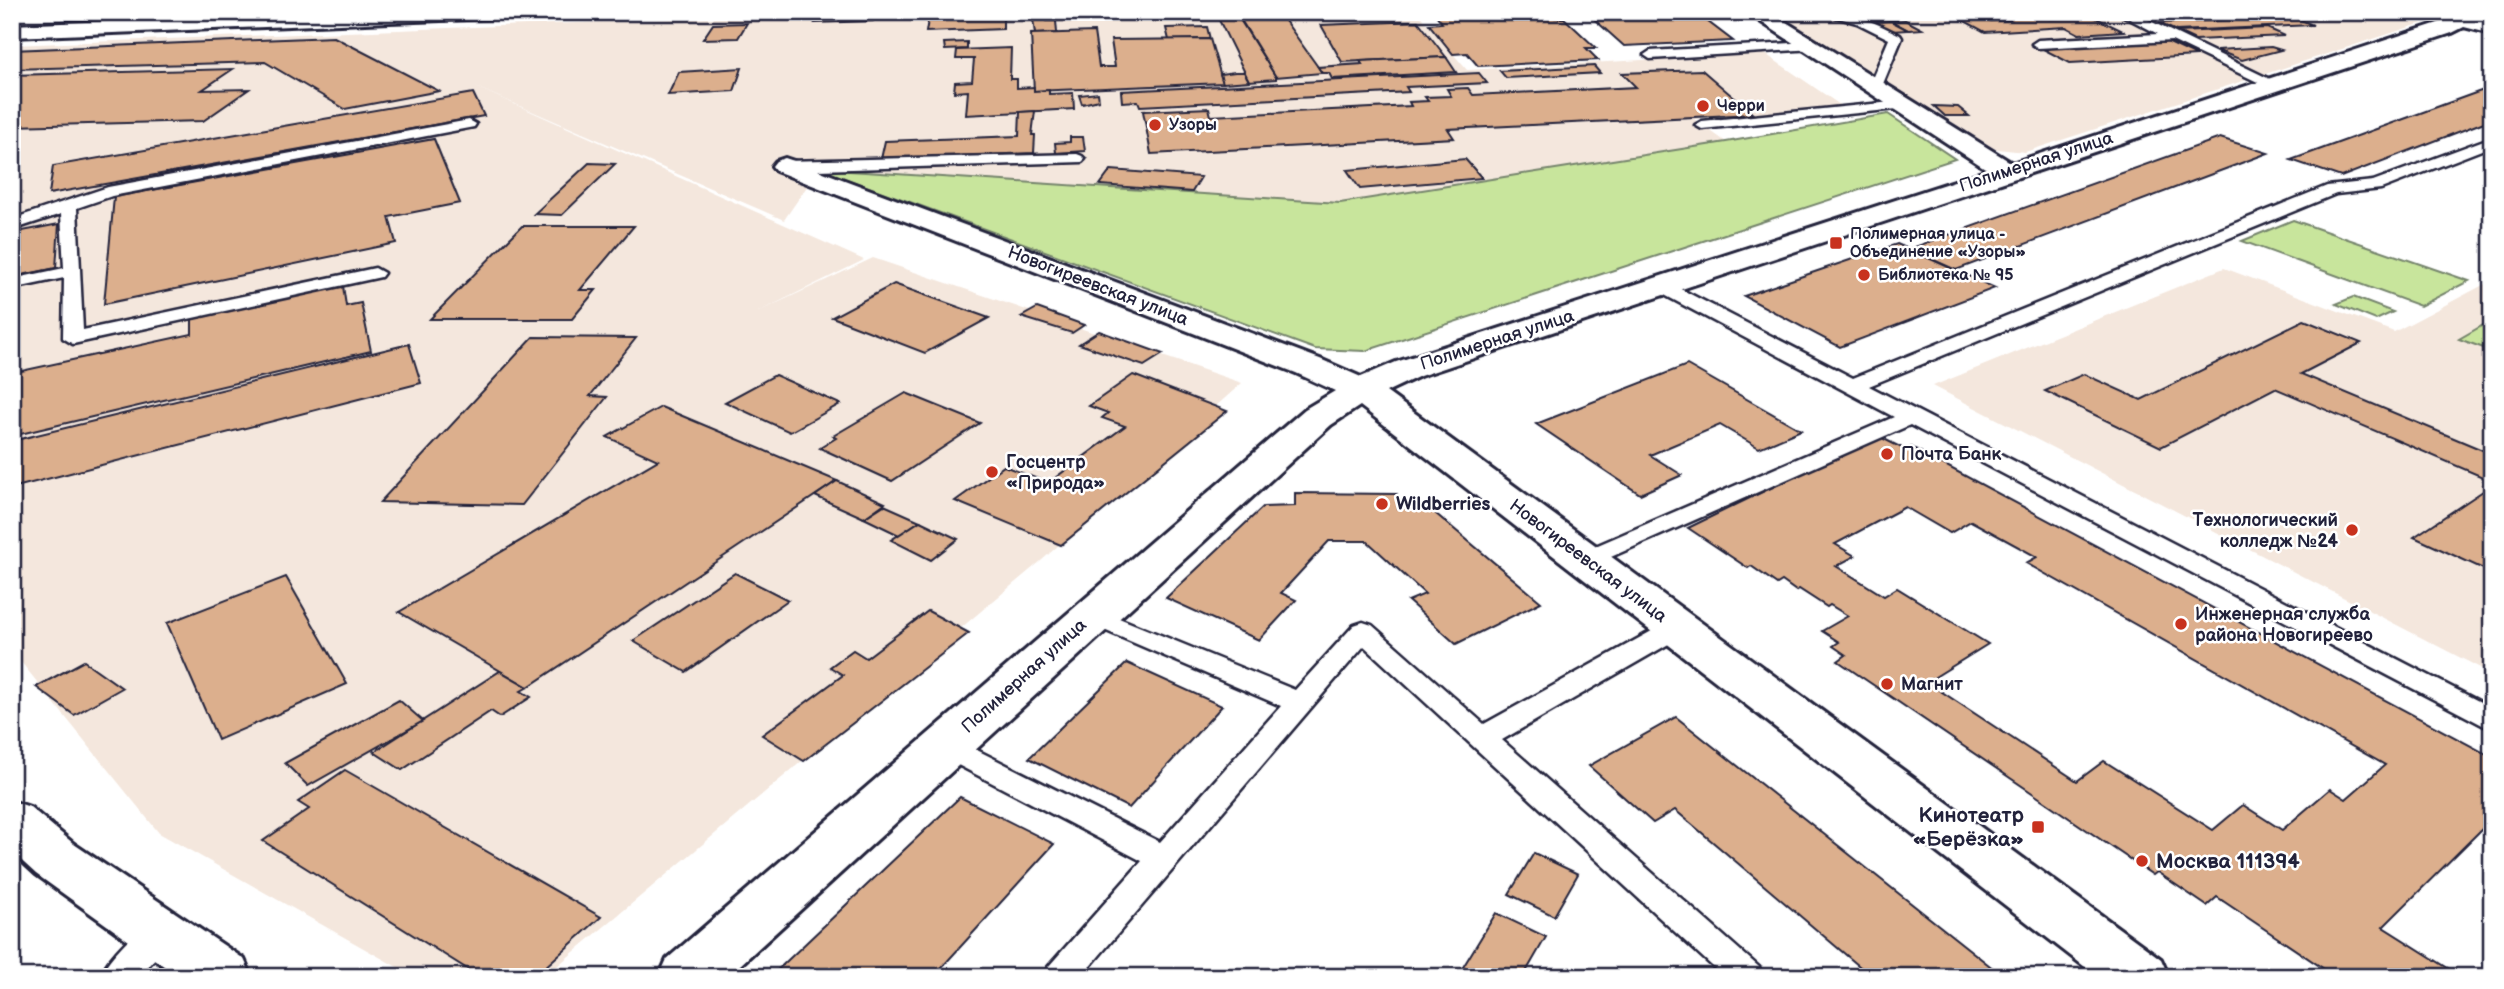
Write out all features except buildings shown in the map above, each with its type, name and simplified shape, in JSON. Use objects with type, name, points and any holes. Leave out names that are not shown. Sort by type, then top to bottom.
[{"type":"street","points":[[12,31],[491,12]]},
{"type":"street","points":[[1756,12],[2007,171]]},
{"type":"street","points":[[2434,12],[2492,28]]},
{"type":"street","name":"Полимерная улица","points":[[687,977],[1318,417],[1361,390],[1408,369],[2445,29],[2459,21]]},
{"type":"street","name":"Новогиреевская улица","points":[[785,166],[1308,366],[1361,390],[2141,977]]},
{"type":"street","points":[[12,821],[55,859],[224,977]]},
{"type":"lane","points":[[1823,12],[1861,20],[1896,38],[1875,88]]},
{"type":"lane","points":[[2126,14],[2211,12]]},
{"type":"lane","points":[[2126,14],[2273,84]]},
{"type":"lane","points":[[2038,44],[2174,37]]},
{"type":"lane","points":[[1650,55],[1810,46]]},
{"type":"lane","points":[[1702,125],[1902,105]]},
{"type":"lane","points":[[12,225],[108,192],[469,124]]},
{"type":"lane","points":[[1852,386],[2333,189],[2375,186],[2492,141]]},
{"type":"lane","points":[[785,166],[1077,159]]},
{"type":"lane","points":[[69,206],[73,338],[375,274]]},
{"type":"lane","points":[[12,284],[73,271]]},
{"type":"lane","points":[[1661,286],[2492,720]]},
{"type":"lane","points":[[1586,559],[1911,416]]},
{"type":"lane","points":[[1092,615],[1300,704]]},
{"type":"lane","points":[[1482,738],[1678,628]]},
{"type":"lane","points":[[1060,977],[1363,631],[1747,977]]},
{"type":"lane","points":[[945,746],[1164,858]]},
{"type":"lane","points":[[116,977],[159,931]]},
{"type":"shaded area","points":[[860,12],[1417,12],[1467,70],[1764,53],[1843,107],[1694,119],[1726,142],[1340,203],[819,169],[784,220],[469,84],[864,260],[758,312],[873,258],[1242,383],[1041,561],[544,977],[415,977],[159,833],[21,662],[12,656],[12,45]]},
{"type":"shaded area","points":[[1767,12],[2117,12],[2255,77],[2025,152],[1988,148]]},
{"type":"shaded area","points":[[2128,12],[2410,12],[2432,20],[2262,75]]},
{"type":"shaded area","name":"Технологический колледж №24","points":[[2224,268],[2394,332],[2487,283],[2492,285],[2492,674],[1933,386]]},
{"type":"green space","points":[[1888,114],[1955,159],[1365,351],[1315,349],[819,169],[1340,203]]},
{"type":"green space","points":[[2293,220],[2469,281],[2420,306],[2242,241]]},
{"type":"green space","points":[[2353,297],[2393,312],[2376,320],[2336,304]]},
{"type":"green space","points":[[2492,320],[2492,351],[2459,339]]},
{"type":"place","name":"Черри","points":[[1703,106]]},
{"type":"place","name":"Узоры","points":[[1155,125]]},
{"type":"place","name":"Полимерная улица - Объединение «Узоры»","points":[[1836,243]]},
{"type":"place","name":"Библиотека № 95","points":[[1864,275]]},
{"type":"place","name":"Почта Банк","points":[[1887,454]]},
{"type":"place","name":"Госцентр «Природа»","points":[[992,472]]},
{"type":"place","name":"Wildberries","points":[[1382,504]]},
{"type":"place","name":"Технологический колледж №24","points":[[2352,530]]},
{"type":"place","name":"Инженерная служба района Новогиреево","points":[[2181,624]]},
{"type":"place","name":"Магнит","points":[[1887,684]]},
{"type":"place","name":"Кинотеатр «Берёзка»","points":[[2038,827]]},
{"type":"place","name":"Москва 111394","points":[[2142,861]]}]
